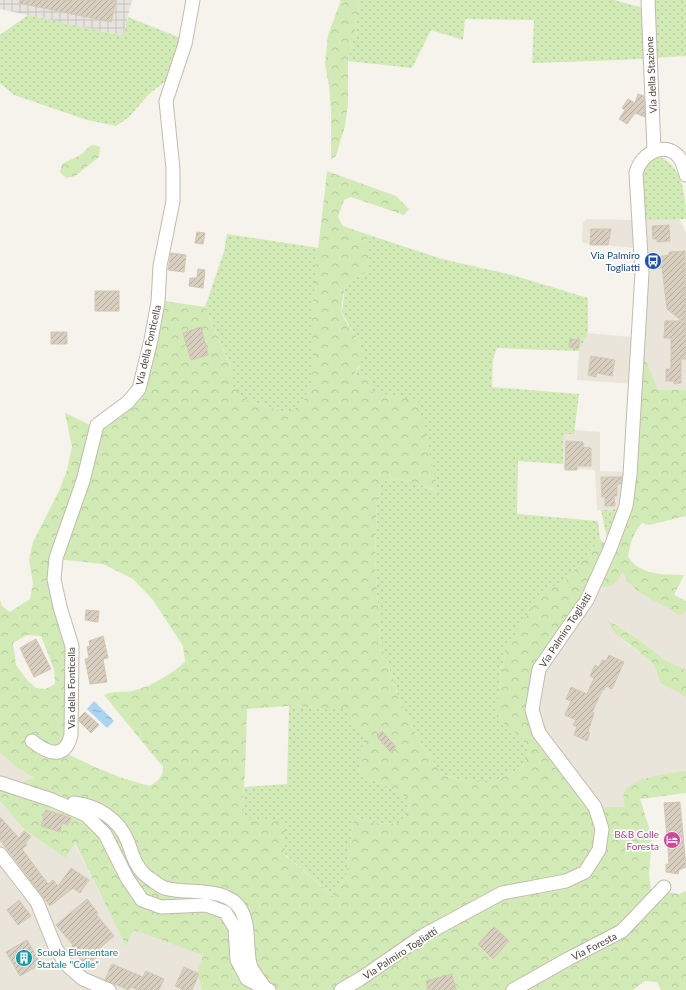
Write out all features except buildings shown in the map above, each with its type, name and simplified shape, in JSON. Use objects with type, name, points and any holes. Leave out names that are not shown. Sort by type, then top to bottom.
[{"type":"street","name":"Via della Fonticella","points":[[32,741],[47,751],[55,752],[62,751],[69,745],[71,735],[72,646],[60,607],[54,579],[56,558],[83,481],[97,425],[128,402],[139,389],[151,340],[158,302],[160,266],[173,201],[173,169],[166,101],[185,44],[194,0]]},
{"type":"street","name":"Via della Stazione","points":[[648,0],[654,151]]},
{"type":"street","points":[[654,151],[664,150],[675,154],[680,160],[686,175]]},
{"type":"street","name":"Via Palmiro Togliatti","points":[[341,990],[360,979],[424,935],[502,893],[566,881],[585,872],[599,850],[602,829],[595,807],[539,733],[532,710],[539,669],[587,600],[603,566],[626,506],[642,273],[636,173],[642,158],[654,151]]},
{"type":"street","points":[[0,783],[52,800],[86,815],[106,834],[127,878],[142,900],[161,907],[206,905],[225,912],[235,928],[237,960],[247,979],[267,989]]},
{"type":"street","points":[[52,800],[83,804],[104,812],[119,827],[127,841],[135,864],[147,877],[164,887],[183,891],[212,893],[230,898],[241,910],[248,935],[250,965],[267,989]]},
{"type":"street","points":[[0,854],[37,902],[56,949],[68,966],[83,979],[109,990]]},
{"type":"street","name":"Via Foresta","points":[[513,990],[568,958],[622,931],[664,887]]},
{"type":"shaded area","points":[[0,0],[132,0],[123,36],[0,9]]},
{"type":"shaded area","points":[[679,218],[686,233],[686,390],[658,390],[638,384],[577,380],[579,351],[588,333],[632,337],[637,275],[635,248],[582,243],[583,223],[586,219],[634,220]]},
{"type":"shaded area","points":[[574,430],[600,432],[600,471],[625,472],[621,509],[597,510],[595,470],[563,468],[564,434],[573,434]]},
{"type":"shaded area","points":[[623,570],[632,587],[645,596],[670,608],[679,616],[686,611],[686,670],[665,660],[608,619],[623,640],[654,664],[660,683],[686,697],[686,771],[641,780],[625,807],[602,807],[547,737],[538,713],[545,669],[600,586]]},
{"type":"shaded area","points":[[0,753],[16,767],[34,778],[0,789]]},
{"type":"shaded area","points":[[0,801],[24,829],[65,858],[74,843],[126,945],[133,930],[204,955],[197,972],[202,990],[0,990]]},
{"type":"green space","points":[[341,0],[360,0],[356,28],[348,61],[348,104],[345,126],[336,156],[331,159],[331,111],[325,63],[328,35]]},
{"type":"green space","points":[[360,0],[614,0],[650,10],[651,0],[686,0],[686,56],[532,63],[534,20],[465,19],[463,40],[431,30],[412,68],[348,61],[356,28]]},
{"type":"green space","points":[[28,15],[123,36],[128,17],[181,38],[166,81],[149,94],[129,117],[116,126],[87,120],[14,95],[0,83],[0,35]]},
{"type":"green space","points":[[94,145],[100,147],[99,157],[75,176],[66,178],[60,172],[62,164],[82,154],[90,146]]},
{"type":"green space","points":[[660,157],[674,168],[682,184],[686,219],[644,220],[642,175],[646,164],[649,161]]},
{"type":"green space","points":[[327,171],[396,196],[409,209],[404,215],[351,197],[344,200],[338,217],[343,226],[366,234],[369,261],[369,266],[364,274],[345,286],[342,305],[342,314],[360,343],[362,350],[362,357],[353,375],[371,378],[370,391],[418,401],[438,492],[419,484],[392,478],[381,483],[377,499],[375,561],[380,640],[399,699],[422,745],[441,773],[461,781],[491,783],[521,768],[529,755],[523,739],[497,718],[497,702],[506,648],[535,603],[551,588],[567,579],[600,539],[605,544],[585,599],[538,668],[530,710],[602,807],[625,807],[623,797],[624,793],[629,786],[636,782],[653,776],[686,771],[686,793],[640,799],[652,837],[649,875],[651,889],[679,894],[686,891],[686,990],[661,990],[657,982],[645,981],[633,990],[202,990],[197,972],[203,955],[133,930],[126,946],[75,843],[65,858],[24,829],[0,801],[0,789],[34,778],[16,767],[0,753],[0,600],[2,606],[10,612],[30,599],[33,584],[29,559],[33,542],[59,491],[67,470],[72,447],[65,413],[88,424],[94,430],[54,558],[70,647],[66,753],[107,772],[150,786],[161,776],[163,767],[104,695],[129,692],[139,689],[167,675],[185,662],[183,646],[153,600],[133,579],[103,564],[57,559],[99,426],[131,407],[142,396],[159,337],[164,301],[205,307],[231,368],[231,384],[246,400],[288,413],[298,406],[306,397],[313,372],[313,304]],"holes":[[[27,635],[41,636],[54,669],[55,684],[45,689],[36,688],[28,681],[16,665],[13,643]],[[289,706],[343,709],[364,736],[359,774],[387,786],[409,799],[408,809],[399,823],[376,823],[354,816],[346,878],[333,896],[285,855],[285,823],[241,816],[245,774],[247,709]]]},
{"type":"green space","points":[[227,234],[319,248],[312,324],[314,350],[313,376],[309,390],[300,407],[288,413],[246,400],[231,385],[231,367],[205,307],[224,251]]},
{"type":"green space","points":[[366,234],[442,259],[512,275],[588,298],[588,333],[579,351],[497,348],[493,359],[492,387],[579,394],[574,434],[564,434],[563,464],[518,461],[517,514],[598,521],[600,539],[567,579],[551,588],[506,648],[497,702],[514,729],[523,739],[529,755],[521,768],[491,783],[461,781],[441,773],[422,745],[399,699],[380,640],[375,561],[377,499],[381,483],[392,478],[419,484],[437,492],[370,391],[371,378],[353,375],[359,368],[361,345],[342,313],[345,286],[354,278],[364,275],[369,259],[365,242]]},
{"type":"green space","points":[[640,347],[658,390],[686,390],[686,516],[649,525],[642,523],[632,539],[628,557],[640,568],[646,571],[660,574],[684,575],[674,595],[686,601],[686,611],[679,616],[672,610],[639,592],[632,586],[623,571],[617,581],[611,586],[600,586],[614,554]]},
{"type":"green space","points":[[621,509],[608,537],[601,510]]},
{"type":"green space","points":[[607,619],[639,640],[665,660],[686,670],[686,697],[660,683],[654,664],[614,632]]},
{"type":"green space","points":[[289,706],[343,708],[364,736],[359,774],[387,786],[409,799],[407,812],[399,823],[376,823],[354,816],[346,878],[333,896],[241,816],[244,787],[287,784]]},
{"type":"water","points":[[94,701],[114,721],[107,728],[87,709]]},
{"type":"place","name":"Via Palmiro Togliatti","points":[[653,261]]},
{"type":"place","name":"B&B Colle Foresta","points":[[672,840]]},
{"type":"place","name":"Scuola Elementare Statale \"Colle\"","points":[[24,958]]}]
